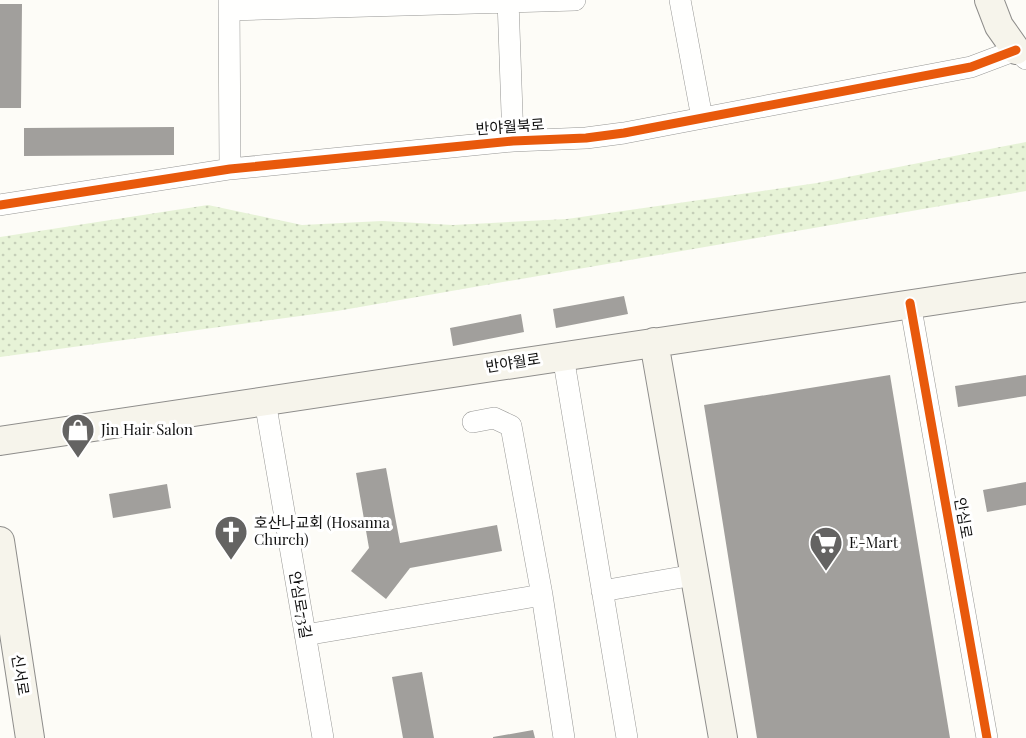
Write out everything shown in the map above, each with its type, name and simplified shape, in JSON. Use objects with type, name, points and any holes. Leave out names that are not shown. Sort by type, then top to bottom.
[{"type":"main road","points":[[989,0],[999,26],[1021,55]]},
{"type":"main road","name":"반야월로","points":[[0,441],[1026,286]]},
{"type":"main road","points":[[654,342],[723,738]]},
{"type":"main road","name":"신서로","points":[[0,541],[30,738]]},
{"type":"street","points":[[231,169],[229,5],[575,0]]},
{"type":"street","points":[[680,0],[702,118]]},
{"type":"street","points":[[508,1],[513,141]]},
{"type":"street","name":"반야월북로","points":[[0,205],[231,169],[513,141],[586,138],[614,134],[970,67],[1021,55]]},
{"type":"street","name":"안심로","points":[[910,303],[987,738]]},
{"type":"street","points":[[563,356],[627,738]]},
{"type":"street","name":"안심로73길","points":[[265,401],[323,738]]},
{"type":"street","points":[[473,422],[494,418],[511,426],[542,595],[564,738]]},
{"type":"street","points":[[602,591],[694,575]]},
{"type":"street","points":[[306,635],[542,595]]},
{"type":"green space","points":[[1026,142],[1026,191],[337,311],[0,357],[0,237],[208,205],[302,225],[382,221],[453,225],[567,219],[817,183]]},
{"type":"building","points":[[0,4],[22,4],[21,108],[0,108]]},
{"type":"building","points":[[174,127],[174,155],[24,156],[24,128]]},
{"type":"building","points":[[624,296],[628,314],[556,328],[553,309]]},
{"type":"building","points":[[521,314],[524,332],[453,346],[450,328]]},
{"type":"building","name":"E-Mart","points":[[890,375],[950,738],[757,738],[704,405]]},
{"type":"building","points":[[1026,375],[1026,396],[958,407],[955,386]]},
{"type":"building","points":[[386,468],[400,543],[497,525],[502,551],[410,568],[386,599],[351,571],[369,548],[356,473]]},
{"type":"building","points":[[1026,482],[1026,505],[987,512],[983,490]]},
{"type":"building","points":[[167,484],[171,508],[113,518],[109,494]]},
{"type":"building","points":[[422,672],[434,738],[403,738],[392,677]]},
{"type":"building","points":[[533,730],[535,738],[493,738],[493,737]]},
{"type":"cycle path","points":[[0,205],[230,169],[513,141],[586,138],[624,133],[971,67],[1016,50]]},
{"type":"cycle path","points":[[910,303],[987,738]]},
{"type":"place","name":"Jin Hair Salon","points":[[78,459]]},
{"type":"place","name":"호산나교회 (Hosanna Church)","points":[[231,561]]},
{"type":"place","name":"E-Mart","points":[[826,572]]}]
